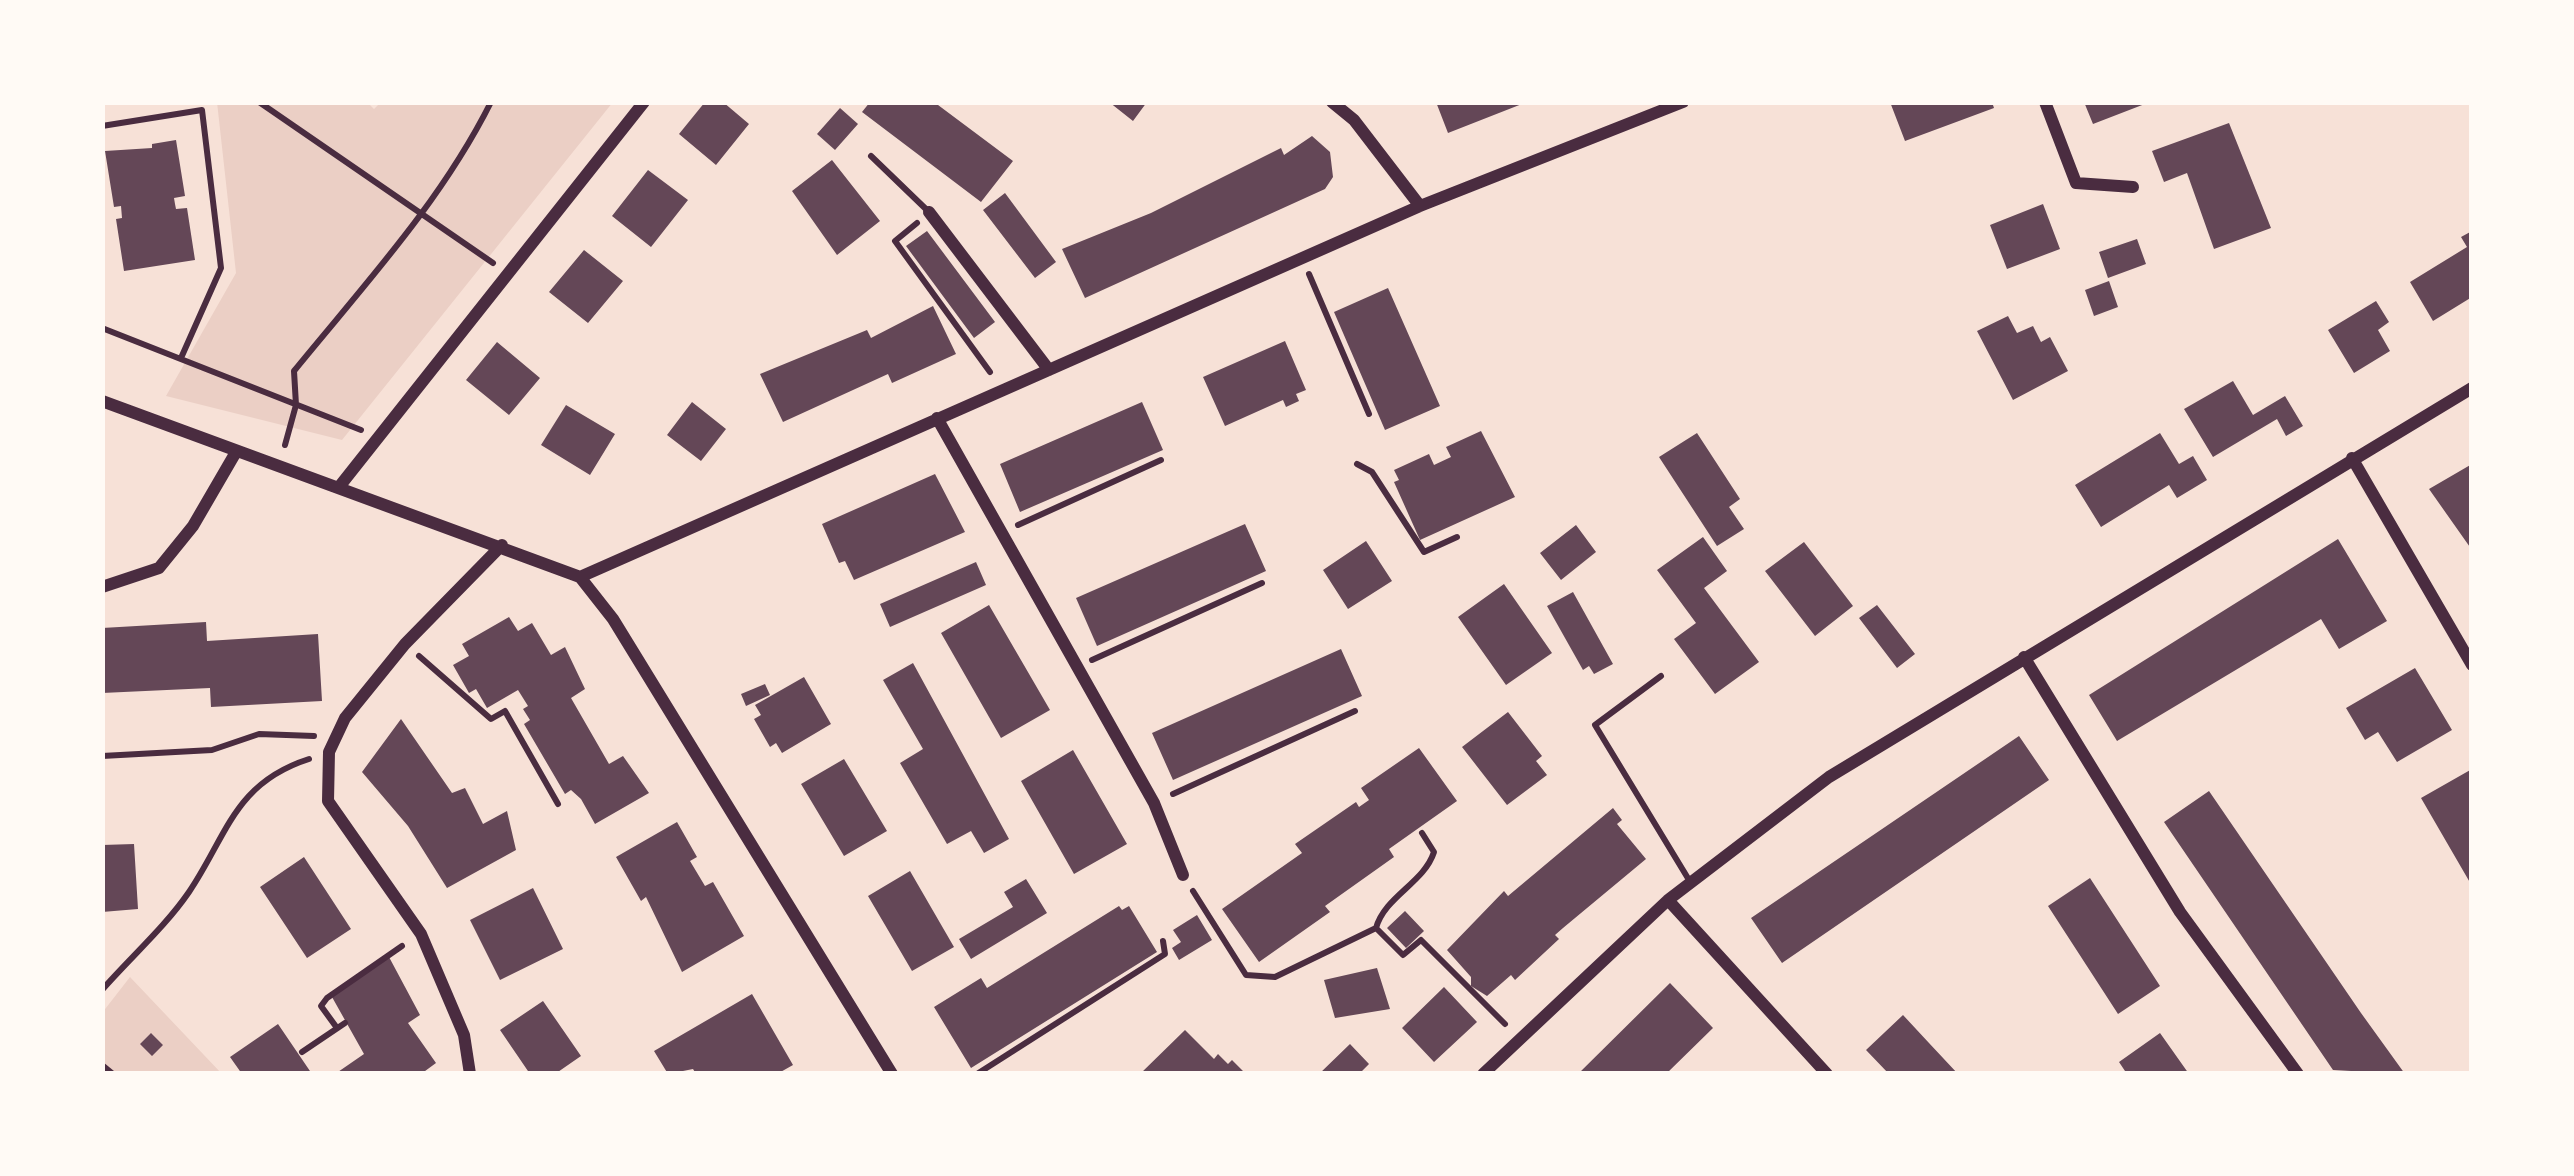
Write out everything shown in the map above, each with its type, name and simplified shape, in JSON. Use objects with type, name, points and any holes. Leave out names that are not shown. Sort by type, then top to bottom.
[{"type":"street","points":[[339,488],[644,102]]},
{"type":"street","points":[[1332,102],[1354,120],[1420,206]]},
{"type":"street","points":[[580,577],[1301,257],[1683,102]]},
{"type":"street","points":[[2045,102],[2076,183],[2133,187]]},
{"type":"street","points":[[928,212],[1049,370]]},
{"type":"street","points":[[1483,1074],[1668,900],[1828,777],[2472,388]]},
{"type":"street","points":[[102,401],[580,577],[613,619],[892,1074]]},
{"type":"street","points":[[937,418],[1154,803],[1183,875]]},
{"type":"street","points":[[102,587],[159,568],[193,526],[236,452]]},
{"type":"street","points":[[2352,458],[2472,664]]},
{"type":"street","points":[[470,1074],[464,1035],[421,934],[328,801],[329,752],[405,644],[502,545]]},
{"type":"street","points":[[2024,657],[2180,913],[2297,1074]]},
{"type":"street","points":[[1668,900],[1828,1074]]},
{"type":"lane","points":[[871,156],[928,212]]},
{"type":"lane","points":[[1661,676],[1595,725],[1691,883]]},
{"type":"path","points":[[259,102],[506,272]]},
{"type":"path","points":[[279,470],[296,405],[294,371],[421,215],[465,154],[491,102]]},
{"type":"path","points":[[102,126],[202,110],[221,268],[181,358]]},
{"type":"path","points":[[928,212],[895,241],[1003,390]]},
{"type":"path","points":[[1301,257],[1369,414]]},
{"type":"path","points":[[102,328],[376,436]]},
{"type":"path","points":[[1034,518],[1161,460]]},
{"type":"path","points":[[1357,464],[1372,472],[1424,552],[1457,537]]},
{"type":"path","points":[[1111,651],[1262,583]]},
{"type":"path","points":[[405,644],[491,718],[505,711],[558,805]]},
{"type":"path","points":[[1154,803],[1355,711]]},
{"type":"path","points":[[102,757],[212,751],[260,734],[336,737]]},
{"type":"path","points":[[102,990],[189,893],[224,822],[279,768],[329,752]]},
{"type":"path","points":[[1183,875],[1246,975],[1259,980],[1376,928],[1380,915],[1430,866],[1434,852],[1422,832]]},
{"type":"path","points":[[1376,928],[1403,955],[1421,940],[1520,1040]]},
{"type":"path","points":[[302,1052],[341,1026],[321,1006],[327,998],[421,934]]},
{"type":"path","points":[[977,1074],[1165,954],[1162,941]]},
{"type":"path","points":[[102,1065],[112,1074]]},
{"type":"shaded area","points":[[217,102],[367,102],[374,109],[381,102],[613,102],[342,440],[166,396],[236,273]]},
{"type":"shaded area","points":[[130,977],[222,1074],[102,1074],[102,1013]]},
{"type":"building","points":[[705,102],[723,102],[749,124],[716,165],[679,134]]},
{"type":"building","points":[[870,102],[934,102],[1013,161],[981,202],[862,112]]},
{"type":"building","points":[[1109,102],[1147,102],[1133,121]]},
{"type":"building","points":[[1436,102],[1527,102],[1448,133]]},
{"type":"building","points":[[1890,102],[1992,102],[1994,108],[1905,141]]},
{"type":"building","points":[[2084,102],[2150,102],[2093,124]]},
{"type":"building","points":[[840,108],[858,124],[835,150],[817,134]]},
{"type":"building","points":[[2229,123],[2271,228],[2214,249],[2187,173],[2164,182],[2152,151]]},
{"type":"building","points":[[1312,136],[1330,152],[1333,177],[1325,189],[1085,298],[1062,249],[1151,213],[1281,148],[1284,155]]},
{"type":"building","points":[[176,140],[185,196],[174,198],[176,209],[187,208],[195,260],[124,271],[116,219],[122,218],[121,206],[114,207],[105,151],[152,148],[152,144]]},
{"type":"building","points":[[832,160],[880,221],[837,255],[792,191]]},
{"type":"building","points":[[648,170],[688,200],[651,247],[612,216]]},
{"type":"building","points":[[1005,193],[1056,262],[1035,278],[983,210]]},
{"type":"building","points":[[2043,204],[2060,249],[2007,269],[1990,225]]},
{"type":"building","points":[[927,231],[995,322],[974,338],[906,246]]},
{"type":"building","points":[[2472,231],[2472,297],[2433,321],[2410,282],[2467,247],[2461,237]]},
{"type":"building","points":[[2137,239],[2146,264],[2108,278],[2099,252]]},
{"type":"building","points":[[584,250],[623,281],[588,323],[549,292]]},
{"type":"building","points":[[2109,281],[2118,307],[2094,316],[2085,290]]},
{"type":"building","points":[[1388,288],[1440,406],[1385,430],[1334,312]]},
{"type":"building","points":[[2376,301],[2389,322],[2378,330],[2390,351],[2354,373],[2328,330]]},
{"type":"building","points":[[933,306],[956,354],[892,383],[888,374],[783,422],[760,374],[867,330],[871,338]]},
{"type":"building","points":[[2008,316],[2017,333],[2033,326],[2041,342],[2050,337],[2068,371],[2013,400],[1977,331]]},
{"type":"building","points":[[1285,341],[1306,390],[1296,394],[1299,401],[1286,407],[1283,400],[1225,426],[1203,377]]},
{"type":"building","points":[[497,342],[540,378],[509,415],[466,380]]},
{"type":"building","points":[[2233,381],[2253,415],[2285,396],[2303,426],[2286,436],[2277,419],[2213,457],[2184,409]]},
{"type":"building","points":[[692,402],[726,429],[701,461],[667,435]]},
{"type":"building","points":[[1142,402],[1163,450],[1020,512],[1000,464]]},
{"type":"building","points":[[566,405],[615,434],[590,475],[541,445]]},
{"type":"building","points":[[1481,431],[1515,497],[1420,540],[1394,482],[1399,480],[1394,470],[1429,454],[1434,465],[1451,457],[1446,447]]},
{"type":"building","points":[[1697,433],[1740,499],[1729,507],[1744,529],[1717,546],[1659,457]]},
{"type":"building","points":[[2160,433],[2179,464],[2193,456],[2207,480],[2177,498],[2169,485],[2101,527],[2075,485]]},
{"type":"building","points":[[2472,464],[2472,550],[2429,489]]},
{"type":"building","points":[[935,474],[965,532],[854,580],[845,561],[839,563],[822,524]]},
{"type":"building","points":[[1245,524],[1266,571],[1097,646],[1076,598]]},
{"type":"building","points":[[1576,525],[1596,552],[1561,580],[1540,553]]},
{"type":"building","points":[[1703,537],[1727,571],[1704,588],[1759,662],[1715,694],[1674,639],[1696,623],[1657,570]]},
{"type":"building","points":[[2338,539],[2387,621],[2339,649],[2321,619],[2117,741],[2089,695]]},
{"type":"building","points":[[1366,541],[1392,581],[1348,609],[1323,570]]},
{"type":"building","points":[[1804,542],[1853,606],[1815,636],[1765,571]]},
{"type":"building","points":[[976,562],[986,585],[890,627],[880,604]]},
{"type":"building","points":[[1504,584],[1552,653],[1506,685],[1458,617]]},
{"type":"building","points":[[1573,592],[1613,664],[1594,674],[1589,666],[1583,670],[1547,606]]},
{"type":"building","points":[[989,605],[1050,710],[1001,738],[941,633]]},
{"type":"building","points":[[1877,605],[1915,654],[1897,668],[1859,618]]},
{"type":"building","points":[[509,617],[518,631],[532,623],[551,655],[565,647],[585,689],[571,698],[609,764],[623,756],[649,793],[595,824],[581,799],[571,790],[565,794],[524,724],[530,720],[523,709],[528,706],[518,690],[487,708],[476,689],[469,693],[453,665],[469,656],[462,644]]},
{"type":"building","points":[[206,622],[207,641],[318,634],[322,701],[211,707],[210,688],[102,693],[102,628]]},
{"type":"building","points":[[1341,649],[1362,696],[1173,780],[1152,733]]},
{"type":"building","points":[[913,663],[1009,839],[984,853],[971,831],[947,844],[900,763],[923,749],[883,680]]},
{"type":"building","points":[[2415,668],[2452,730],[2397,762],[2378,732],[2365,740],[2346,708]]},
{"type":"building","points":[[804,677],[831,724],[782,753],[776,743],[770,747],[754,719],[761,715],[755,705]]},
{"type":"building","points":[[765,684],[770,695],[746,706],[741,694]]},
{"type":"building","points":[[1508,712],[1542,756],[1536,761],[1547,775],[1507,805],[1462,747]]},
{"type":"building","points":[[401,719],[452,793],[465,788],[483,824],[507,811],[516,850],[447,888],[408,826],[362,772]]},
{"type":"building","points":[[2019,736],[2049,780],[1782,963],[1751,918]]},
{"type":"building","points":[[1419,748],[1457,801],[1389,849],[1394,857],[1325,906],[1330,912],[1259,962],[1222,909],[1302,853],[1295,844],[1356,802],[1359,807],[1369,800],[1361,788]]},
{"type":"building","points":[[1073,750],[1127,844],[1074,874],[1021,781]]},
{"type":"building","points":[[844,759],[887,831],[844,856],[801,784]]},
{"type":"building","points":[[2472,769],[2472,886],[2421,798]]},
{"type":"building","points":[[2209,791],[2405,1074],[2333,1070],[2164,822]]},
{"type":"building","points":[[1613,808],[1622,820],[1617,824],[1646,859],[1555,935],[1559,939],[1515,980],[1511,975],[1487,996],[1471,986],[1471,977],[1447,950],[1504,891],[1508,896]]},
{"type":"building","points":[[677,822],[697,857],[690,861],[705,886],[713,882],[744,936],[682,972],[646,897],[641,901],[616,857]]},
{"type":"building","points":[[134,844],[138,909],[102,912],[102,845]]},
{"type":"building","points":[[304,857],[351,929],[307,958],[260,887]]},
{"type":"building","points":[[910,871],[954,947],[912,971],[868,896]]},
{"type":"building","points":[[2090,878],[2160,986],[2118,1014],[2048,906]]},
{"type":"building","points":[[1026,879],[1047,913],[971,959],[959,939],[1013,907],[1004,892]]},
{"type":"building","points":[[533,888],[563,949],[500,980],[470,920]]},
{"type":"building","points":[[1119,906],[1122,910],[1129,906],[1157,952],[971,1068],[934,1007],[981,978],[987,988]]},
{"type":"building","points":[[1405,911],[1424,931],[1406,948],[1387,928]]},
{"type":"building","points":[[1197,915],[1212,940],[1179,960],[1172,948],[1181,942],[1173,930]]},
{"type":"building","points":[[389,957],[420,1015],[408,1023],[436,1063],[421,1074],[335,1074],[364,1054],[332,997]]},
{"type":"building","points":[[1377,968],[1390,1009],[1335,1018],[1324,980]]},
{"type":"building","points":[[1670,983],[1713,1028],[1666,1074],[1578,1074]]},
{"type":"building","points":[[1444,987],[1477,1022],[1434,1062],[1402,1028]]},
{"type":"building","points":[[752,994],[793,1065],[777,1074],[696,1074],[693,1069],[668,1074],[654,1051]]},
{"type":"building","points":[[543,1001],[581,1056],[555,1074],[530,1074],[500,1030]]},
{"type":"building","points":[[1903,1015],[1958,1074],[1889,1074],[1866,1050]]},
{"type":"building","points":[[278,1024],[312,1074],[242,1074],[230,1057]]},
{"type":"building","points":[[1185,1030],[1214,1059],[1218,1054],[1228,1064],[1232,1060],[1246,1074],[1140,1074]]},
{"type":"building","points":[[151,1033],[163,1045],[152,1056],[140,1044]]},
{"type":"building","points":[[2160,1033],[2189,1074],[2127,1074],[2119,1062]]},
{"type":"building","points":[[1350,1044],[1369,1064],[1359,1074],[1319,1074]]}]
